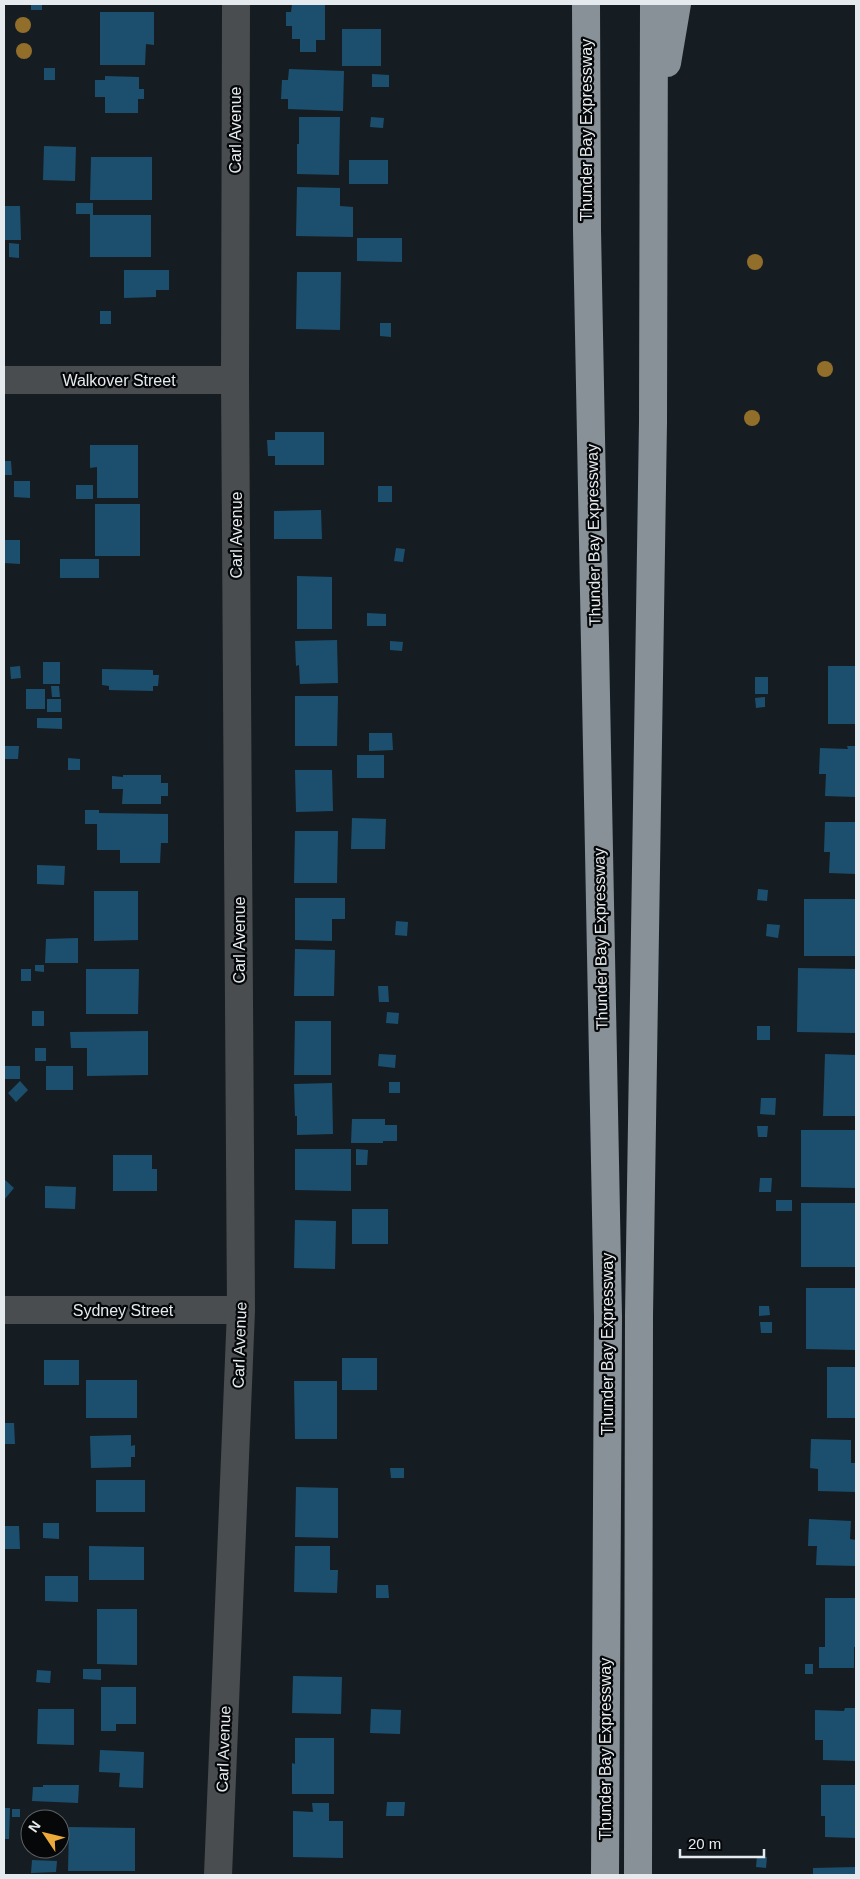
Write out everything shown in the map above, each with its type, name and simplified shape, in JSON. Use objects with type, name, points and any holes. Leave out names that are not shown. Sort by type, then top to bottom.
[{"type":"highway","points":[[578,4],[586,102]]},
{"type":"highway","name":"Thunder Bay Expressway","points":[[586,4],[587,240],[608,1317],[605,1875]]},
{"type":"highway","name":"Thunder Bay Expressway","points":[[638,1875],[639,1315],[654,422],[654,4]]},
{"type":"highway","points":[[655,131],[677,4]]},
{"type":"street","name":"Carl Avenue","points":[[218,1875],[241,1310],[235,380],[236,4]]},
{"type":"street","name":"Walkover Street","points":[[4,380],[235,380]]},
{"type":"street","name":"Sydney Street","points":[[4,1310],[241,1310]]},
{"type":"building","points":[[31,4],[42,4],[42,10],[31,10]]},
{"type":"building","points":[[292,4],[325,4],[325,40],[316,40],[316,52],[300,52],[300,39],[292,39],[292,26],[286,26],[286,12],[291,12]]},
{"type":"building","points":[[100,12],[154,12],[154,45],[146,44],[145,65],[100,65]]},
{"type":"building","points":[[342,29],[381,29],[381,66],[342,66]]},
{"type":"building","points":[[44,68],[55,68],[55,80],[44,80]]},
{"type":"building","points":[[289,69],[344,71],[343,111],[288,109],[288,99],[281,99],[282,80],[288,80]]},
{"type":"building","points":[[372,74],[389,75],[389,87],[372,87]]},
{"type":"building","points":[[105,76],[139,77],[139,89],[144,89],[144,99],[138,99],[138,113],[105,113],[105,97],[95,97],[95,80],[105,80]]},
{"type":"building","points":[[299,117],[340,117],[339,175],[297,174]]},
{"type":"building","points":[[371,117],[384,118],[383,128],[370,127]]},
{"type":"building","points":[[44,146],[76,147],[75,181],[43,180]]},
{"type":"building","points":[[91,157],[152,157],[152,200],[90,200]]},
{"type":"building","points":[[349,160],[388,160],[388,184],[349,184]]},
{"type":"building","points":[[297,187],[340,188],[340,206],[353,207],[353,237],[296,236]]},
{"type":"building","points":[[76,203],[93,203],[93,215],[151,215],[151,257],[90,257],[90,214],[76,214]]},
{"type":"building","points":[[4,206],[20,206],[21,240],[4,240]]},
{"type":"building","points":[[357,238],[402,238],[402,262],[357,261]]},
{"type":"building","points":[[9,243],[19,244],[19,258],[9,257]]},
{"type":"building","points":[[124,270],[169,270],[169,290],[156,290],[156,297],[124,298]]},
{"type":"building","points":[[297,272],[341,272],[340,330],[296,329]]},
{"type":"building","points":[[100,311],[111,311],[111,324],[100,324]]},
{"type":"building","points":[[380,323],[391,323],[391,337],[380,336]]},
{"type":"building","points":[[275,432],[324,432],[324,465],[275,465],[275,456],[268,456],[267,440],[275,440]]},
{"type":"building","points":[[90,445],[138,445],[138,498],[97,498],[97,467],[90,468]]},
{"type":"building","points":[[4,461],[11,461],[12,475],[4,475]]},
{"type":"building","points":[[14,481],[30,481],[30,498],[14,497]]},
{"type":"building","points":[[76,485],[93,485],[93,499],[76,499]]},
{"type":"building","points":[[378,486],[392,486],[392,502],[378,502]]},
{"type":"building","points":[[95,504],[140,504],[140,556],[95,556]]},
{"type":"building","points":[[321,510],[322,539],[274,539],[274,511]]},
{"type":"building","points":[[4,540],[20,540],[20,564],[4,563]]},
{"type":"building","points":[[396,548],[405,549],[403,562],[394,561]]},
{"type":"building","points":[[60,559],[99,559],[99,578],[60,578]]},
{"type":"building","points":[[297,576],[332,577],[332,629],[297,629]]},
{"type":"building","points":[[367,613],[386,614],[386,626],[367,626]]},
{"type":"building","points":[[337,640],[338,683],[300,684],[299,665],[296,666],[295,641]]},
{"type":"building","points":[[390,641],[403,642],[402,651],[390,650]]},
{"type":"building","points":[[43,662],[60,662],[60,684],[43,684]]},
{"type":"building","points":[[20,666],[21,678],[11,679],[10,667]]},
{"type":"building","points":[[828,666],[856,666],[856,724],[828,724]]},
{"type":"building","points":[[102,669],[153,670],[153,675],[159,675],[158,686],[153,686],[153,691],[109,690],[109,686],[102,685]]},
{"type":"building","points":[[755,677],[768,677],[768,694],[755,694]]},
{"type":"building","points":[[51,686],[59,686],[60,697],[52,697]]},
{"type":"building","points":[[26,689],[45,689],[45,709],[26,709]]},
{"type":"building","points":[[295,696],[338,696],[337,746],[295,746]]},
{"type":"building","points":[[765,697],[765,707],[756,708],[755,698]]},
{"type":"building","points":[[47,699],[61,699],[61,712],[47,712]]},
{"type":"building","points":[[37,718],[62,718],[62,729],[37,728]]},
{"type":"building","points":[[369,733],[392,733],[393,750],[369,751]]},
{"type":"building","points":[[4,746],[19,746],[18,759],[4,759]]},
{"type":"building","points":[[847,746],[856,746],[856,797],[825,796],[826,774],[819,774],[820,748],[848,749]]},
{"type":"building","points":[[357,755],[384,755],[384,778],[357,778]]},
{"type":"building","points":[[68,758],[80,759],[80,770],[68,770]]},
{"type":"building","points":[[295,770],[332,770],[333,811],[296,812]]},
{"type":"building","points":[[123,775],[161,775],[161,783],[168,783],[168,796],[161,796],[161,804],[122,804],[123,789],[112,789],[112,776],[123,777]]},
{"type":"building","points":[[85,810],[99,810],[99,813],[168,814],[168,843],[161,843],[160,863],[120,863],[120,850],[97,850],[97,824],[85,824]]},
{"type":"building","points":[[352,818],[386,819],[385,849],[351,849]]},
{"type":"building","points":[[825,822],[856,822],[856,874],[829,873],[830,852],[824,852]]},
{"type":"building","points":[[295,831],[338,831],[337,883],[294,883]]},
{"type":"building","points":[[37,865],[65,866],[64,885],[37,884]]},
{"type":"building","points":[[758,889],[768,890],[767,901],[757,900]]},
{"type":"building","points":[[94,891],[138,891],[138,940],[94,941]]},
{"type":"building","points":[[295,898],[345,898],[345,919],[332,919],[332,941],[295,940]]},
{"type":"building","points":[[804,899],[856,899],[856,956],[804,956]]},
{"type":"building","points":[[396,921],[408,922],[407,936],[395,935]]},
{"type":"building","points":[[767,924],[780,925],[778,938],[766,936]]},
{"type":"building","points":[[78,938],[78,963],[45,963],[46,939]]},
{"type":"building","points":[[295,949],[335,950],[334,996],[294,996]]},
{"type":"building","points":[[35,965],[44,965],[44,972],[35,971]]},
{"type":"building","points":[[798,968],[856,969],[856,1033],[797,1032]]},
{"type":"building","points":[[21,969],[31,969],[31,981],[21,981]]},
{"type":"building","points":[[86,969],[139,969],[138,1014],[86,1014]]},
{"type":"building","points":[[378,986],[388,986],[389,1002],[379,1002]]},
{"type":"building","points":[[32,1011],[44,1011],[44,1026],[32,1026]]},
{"type":"building","points":[[387,1012],[399,1013],[398,1024],[386,1023]]},
{"type":"building","points":[[295,1021],[331,1021],[331,1075],[294,1075]]},
{"type":"building","points":[[757,1026],[770,1026],[770,1040],[757,1040]]},
{"type":"building","points":[[148,1031],[148,1075],[87,1076],[87,1048],[71,1048],[70,1032]]},
{"type":"building","points":[[35,1048],[46,1048],[46,1061],[35,1061]]},
{"type":"building","points":[[379,1054],[396,1055],[395,1068],[378,1066]]},
{"type":"building","points":[[825,1054],[856,1055],[856,1116],[823,1116]]},
{"type":"building","points":[[4,1066],[20,1066],[20,1079],[4,1079]]},
{"type":"building","points":[[46,1066],[73,1066],[73,1090],[46,1090]]},
{"type":"building","points":[[20,1081],[28,1090],[16,1102],[8,1093]]},
{"type":"building","points":[[389,1082],[400,1082],[400,1093],[389,1093]]},
{"type":"building","points":[[332,1083],[333,1134],[297,1135],[294,1084]]},
{"type":"building","points":[[761,1098],[776,1098],[775,1115],[760,1114]]},
{"type":"building","points":[[352,1119],[385,1119],[385,1125],[397,1125],[397,1141],[351,1143]]},
{"type":"building","points":[[757,1126],[768,1126],[767,1137],[758,1137]]},
{"type":"building","points":[[801,1130],[856,1130],[856,1188],[801,1187]]},
{"type":"building","points":[[295,1149],[351,1149],[351,1191],[295,1190]]},
{"type":"building","points":[[356,1149],[368,1150],[367,1165],[356,1165]]},
{"type":"building","points":[[113,1155],[152,1155],[152,1169],[157,1169],[157,1191],[113,1191]]},
{"type":"building","points":[[760,1178],[772,1178],[771,1192],[759,1192]]},
{"type":"building","points":[[4,1179],[14,1188],[4,1200]]},
{"type":"building","points":[[45,1186],[76,1187],[75,1209],[45,1208]]},
{"type":"building","points":[[776,1200],[792,1200],[792,1211],[776,1211]]},
{"type":"building","points":[[801,1203],[856,1203],[856,1267],[801,1267]]},
{"type":"building","points":[[352,1209],[388,1209],[388,1244],[352,1244]]},
{"type":"building","points":[[295,1220],[336,1221],[335,1269],[294,1268]]},
{"type":"building","points":[[806,1288],[856,1288],[856,1350],[806,1349]]},
{"type":"building","points":[[759,1306],[769,1306],[770,1315],[759,1316]]},
{"type":"building","points":[[760,1322],[772,1322],[772,1333],[761,1333]]},
{"type":"building","points":[[342,1358],[377,1358],[377,1390],[342,1390]]},
{"type":"building","points":[[44,1360],[79,1360],[79,1385],[44,1385]]},
{"type":"building","points":[[827,1367],[856,1367],[856,1418],[827,1418]]},
{"type":"building","points":[[86,1380],[137,1380],[137,1418],[86,1418]]},
{"type":"building","points":[[294,1381],[337,1381],[337,1439],[295,1439]]},
{"type":"building","points":[[4,1423],[14,1423],[15,1444],[4,1444]]},
{"type":"building","points":[[131,1435],[131,1446],[135,1445],[135,1457],[131,1457],[131,1467],[91,1468],[90,1436]]},
{"type":"building","points":[[811,1439],[851,1440],[851,1463],[856,1463],[856,1492],[818,1491],[818,1469],[810,1468]]},
{"type":"building","points":[[390,1468],[404,1468],[404,1478],[391,1478]]},
{"type":"building","points":[[96,1480],[145,1480],[145,1512],[96,1512]]},
{"type":"building","points":[[296,1487],[338,1488],[338,1538],[295,1537]]},
{"type":"building","points":[[809,1519],[851,1521],[850,1539],[856,1540],[856,1566],[816,1565],[817,1546],[808,1546]]},
{"type":"building","points":[[43,1523],[59,1523],[59,1539],[43,1538]]},
{"type":"building","points":[[4,1526],[19,1526],[20,1549],[4,1549]]},
{"type":"building","points":[[89,1546],[144,1547],[144,1580],[89,1580]]},
{"type":"building","points":[[295,1546],[330,1546],[330,1570],[338,1570],[337,1593],[294,1592]]},
{"type":"building","points":[[45,1576],[78,1576],[78,1602],[45,1601]]},
{"type":"building","points":[[376,1585],[388,1585],[389,1598],[376,1598]]},
{"type":"building","points":[[825,1598],[856,1598],[854,1668],[819,1668],[819,1647],[825,1647]]},
{"type":"building","points":[[97,1609],[137,1609],[137,1665],[97,1664]]},
{"type":"building","points":[[805,1664],[813,1664],[813,1674],[805,1674]]},
{"type":"building","points":[[83,1669],[101,1669],[101,1680],[83,1679]]},
{"type":"building","points":[[37,1670],[51,1671],[50,1683],[36,1682]]},
{"type":"building","points":[[293,1676],[342,1677],[341,1714],[292,1713]]},
{"type":"building","points":[[101,1687],[136,1687],[136,1724],[116,1724],[116,1731],[101,1731]]},
{"type":"building","points":[[845,1708],[856,1708],[856,1761],[823,1760],[823,1740],[815,1740],[815,1710],[844,1711]]},
{"type":"building","points":[[38,1709],[74,1709],[74,1745],[37,1744]]},
{"type":"building","points":[[371,1709],[401,1710],[400,1734],[370,1733]]},
{"type":"building","points":[[295,1738],[334,1738],[334,1794],[292,1794],[292,1763],[295,1764]]},
{"type":"building","points":[[100,1750],[144,1752],[143,1788],[119,1787],[120,1773],[99,1772]]},
{"type":"building","points":[[43,1785],[79,1785],[78,1803],[32,1801],[33,1787],[43,1787]]},
{"type":"building","points":[[821,1785],[856,1785],[856,1838],[825,1837],[825,1816],[821,1816]]},
{"type":"building","points":[[387,1802],[405,1802],[404,1816],[386,1816]]},
{"type":"building","points":[[312,1803],[329,1803],[329,1821],[343,1821],[343,1858],[293,1857],[293,1811],[313,1812]]},
{"type":"building","points":[[4,1808],[10,1808],[9,1839],[4,1839]]},
{"type":"building","points":[[12,1809],[20,1809],[20,1817],[12,1817]]},
{"type":"building","points":[[70,1827],[135,1828],[135,1871],[68,1871]]},
{"type":"building","points":[[757,1856],[767,1857],[766,1868],[756,1867]]},
{"type":"building","points":[[32,1860],[57,1861],[56,1872],[31,1873]]},
{"type":"building","points":[[856,1867],[856,1875],[813,1875],[813,1868]]}]
